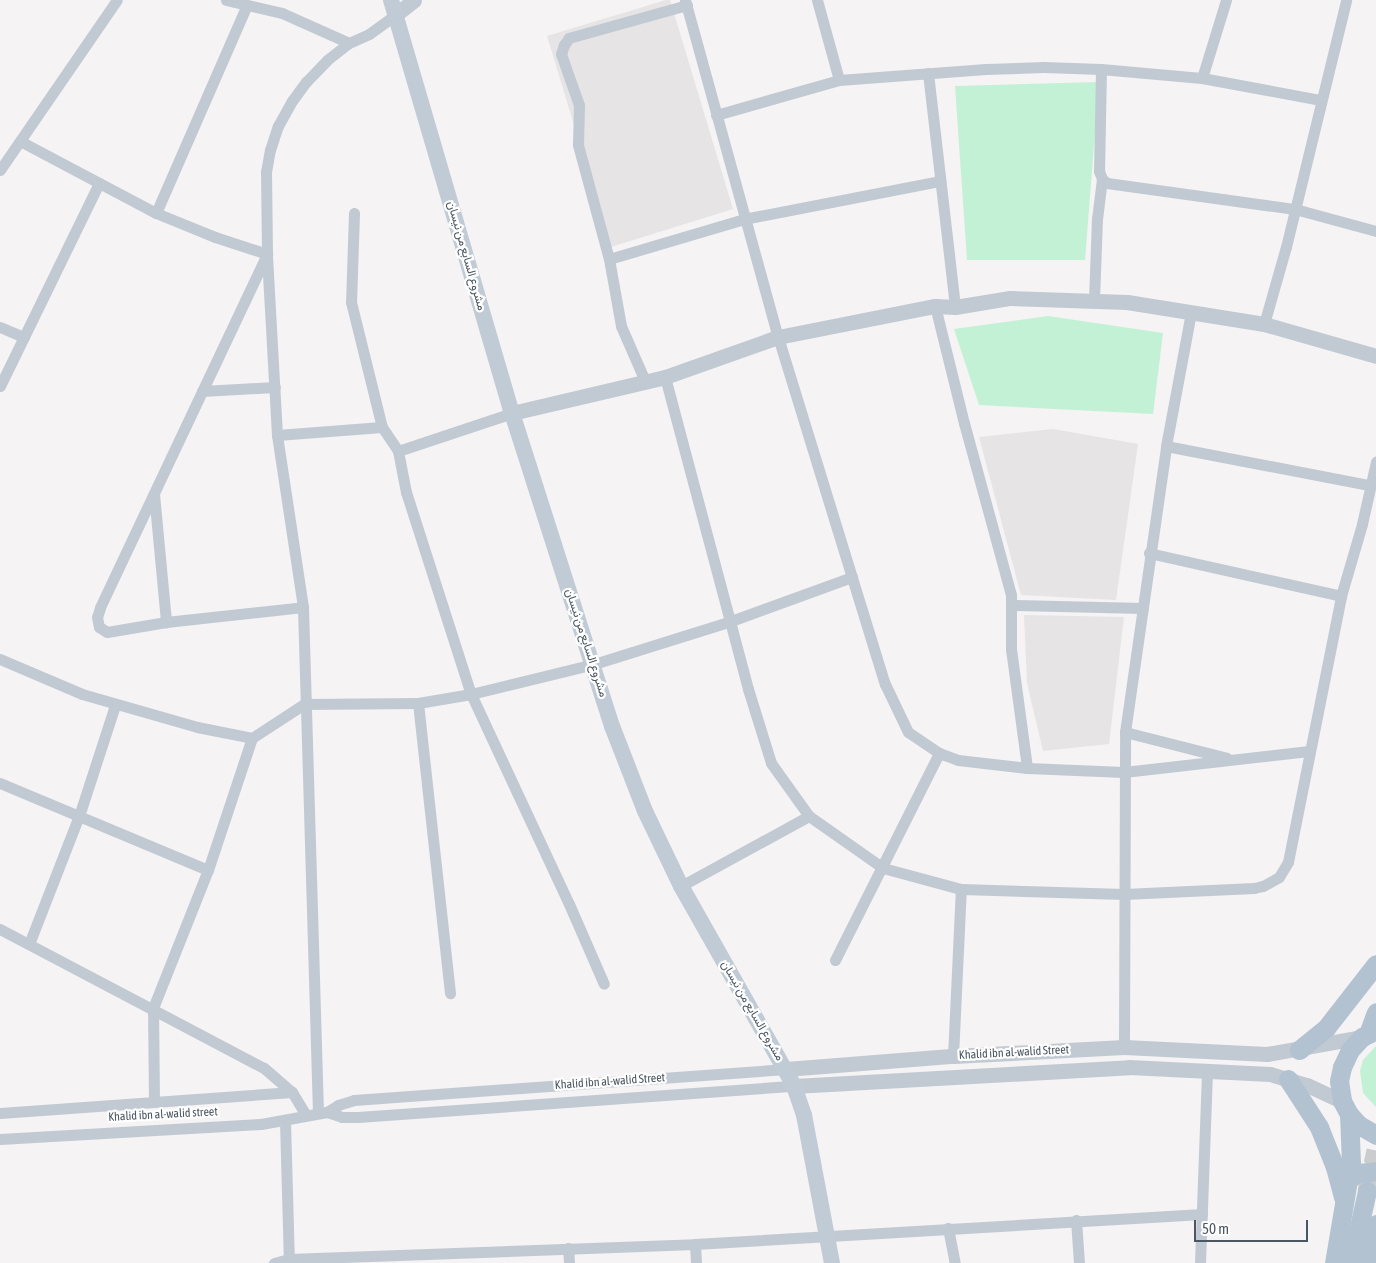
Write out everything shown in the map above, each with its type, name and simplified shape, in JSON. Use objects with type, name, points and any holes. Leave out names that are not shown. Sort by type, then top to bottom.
[{"type":"main road","name":"مشروع السابع من نيسان","points":[[393,8],[512,414],[594,664],[612,726],[645,812],[681,886],[794,1086],[804,1115],[832,1263]]},
{"type":"main road","points":[[1299,1050],[1326,1028],[1376,964]]},
{"type":"main road","points":[[1334,1263],[1345,1207],[1352,1146],[1339,1082],[1342,1067],[1350,1050],[1369,1034],[1376,1012]]},
{"type":"main road","points":[[1288,1079],[1310,1110],[1328,1147],[1345,1207]]},
{"type":"main road","points":[[1345,1107],[1359,1125],[1376,1135]]},
{"type":"main road","points":[[1349,1179],[1358,1173],[1376,1171]]},
{"type":"main road","points":[[1351,1263],[1367,1192]]},
{"type":"main road","points":[[1368,1263],[1376,1224]]},
{"type":"street","points":[[0,170],[117,0]]},
{"type":"street","points":[[226,0],[282,13],[349,43]]},
{"type":"street","points":[[323,1112],[304,704],[303,607],[277,436],[267,254],[266,172],[270,150],[278,126],[292,101],[306,82],[327,60],[349,43],[383,26],[393,8],[414,0]]},
{"type":"street","points":[[818,0],[839,80]]},
{"type":"street","points":[[1202,78],[1226,0]]},
{"type":"street","points":[[1264,324],[1295,209],[1346,0]]},
{"type":"street","points":[[645,382],[621,326],[609,259],[578,145],[579,104],[561,54],[569,38],[686,3],[778,337],[885,684],[908,732],[939,753],[958,760],[1028,768],[1124,772],[1309,751]]},
{"type":"street","points":[[156,213],[247,5]]},
{"type":"street","points":[[716,115],[839,80],[1044,67],[1101,69],[1202,78],[1321,100]]},
{"type":"street","points":[[1094,300],[1097,219],[1102,178],[1099,171],[1101,69]]},
{"type":"street","points":[[928,73],[954,307]]},
{"type":"street","points":[[20,141],[156,213],[215,237],[267,254]]},
{"type":"street","points":[[1102,178],[1115,186],[1158,189],[1249,204],[1295,209],[1376,231]]},
{"type":"street","points":[[609,259],[744,219],[940,181]]},
{"type":"street","points":[[0,386],[99,183]]},
{"type":"street","points":[[354,213],[350,302],[382,428],[398,451],[406,492],[470,694],[570,904],[604,984]]},
{"type":"street","points":[[267,254],[97,617],[99,627],[108,632],[166,622],[303,607]]},
{"type":"street","points":[[398,451],[512,414],[645,382],[778,337],[935,306],[954,307],[1010,298],[1127,302],[1191,312],[1264,324],[1376,356]]},
{"type":"street","points":[[935,306],[1011,595],[1011,649],[1028,768]]},
{"type":"street","points":[[1124,1047],[1125,732],[1166,446],[1191,312]]},
{"type":"street","points":[[0,327],[24,337]]},
{"type":"street","points":[[665,376],[732,620],[748,689],[771,763],[809,816],[883,868],[961,889],[1124,894],[1254,888],[1263,886],[1278,877],[1288,862],[1341,596],[1362,524],[1369,485],[1376,462]]},
{"type":"street","points":[[202,391],[275,387]]},
{"type":"street","points":[[277,436],[382,428]]},
{"type":"street","points":[[1166,446],[1369,485]]},
{"type":"street","points":[[154,494],[166,622]]},
{"type":"street","points":[[1150,553],[1341,596]]},
{"type":"street","points":[[154,1102],[153,1008],[208,870],[252,738],[304,704],[418,703],[470,694],[594,664],[732,620],[852,577]]},
{"type":"street","points":[[1011,605],[1143,608]]},
{"type":"street","points":[[0,658],[82,694],[197,727],[252,738]]},
{"type":"street","points":[[418,703],[450,993]]},
{"type":"street","points":[[29,944],[79,816],[115,704]]},
{"type":"street","points":[[1125,732],[1234,760]]},
{"type":"street","points":[[835,960],[883,868],[939,753]]},
{"type":"street","points":[[0,783],[208,870]]},
{"type":"street","points":[[681,886],[809,816]]},
{"type":"street","points":[[953,1056],[961,889]]},
{"type":"street","points":[[0,929],[264,1068],[292,1092],[306,1116]]},
{"type":"street","name":"Khalid ibn al-walid Street","points":[[323,1112],[354,1100],[953,1056],[1124,1047],[1268,1054],[1299,1050],[1369,1034]]},
{"type":"street","points":[[794,1086],[1129,1067],[1207,1069],[1270,1074],[1288,1079],[1345,1107]]},
{"type":"street","points":[[1200,1263],[1207,1069]]},
{"type":"street","name":"Khalid ibn al-walid Street","points":[[323,1112],[342,1117],[358,1117],[794,1086]]},
{"type":"street","points":[[0,1113],[292,1092]]},
{"type":"street","name":"Khalid ibn al-walid street","points":[[0,1138],[285,1121],[323,1112]]},
{"type":"street","points":[[285,1121],[289,1261]]},
{"type":"street","points":[[274,1263],[289,1261],[430,1259],[568,1248],[695,1244],[1202,1214]]},
{"type":"street","points":[[1076,1220],[1079,1263]]},
{"type":"street","points":[[948,1228],[955,1263]]},
{"type":"street","points":[[695,1244],[696,1263]]},
{"type":"street","points":[[568,1248],[569,1263]]},
{"type":"shaded area","points":[[670,0],[733,209],[611,247],[547,36]]},
{"type":"shaded area","points":[[1053,429],[1138,444],[1116,600],[1021,595],[979,437]]},
{"type":"shaded area","points":[[1024,615],[1124,617],[1109,744],[1043,751],[1027,683]]},
{"type":"green space","points":[[1099,82],[1085,260],[967,260],[955,86]]},
{"type":"green space","points":[[1048,316],[1163,333],[1153,414],[979,405],[954,329]]},
{"type":"green space","points":[[1376,1046],[1376,1107],[1363,1093],[1360,1071],[1363,1060]]},
{"type":"tunnel","points":[[1367,1191],[1376,1150]]}]
